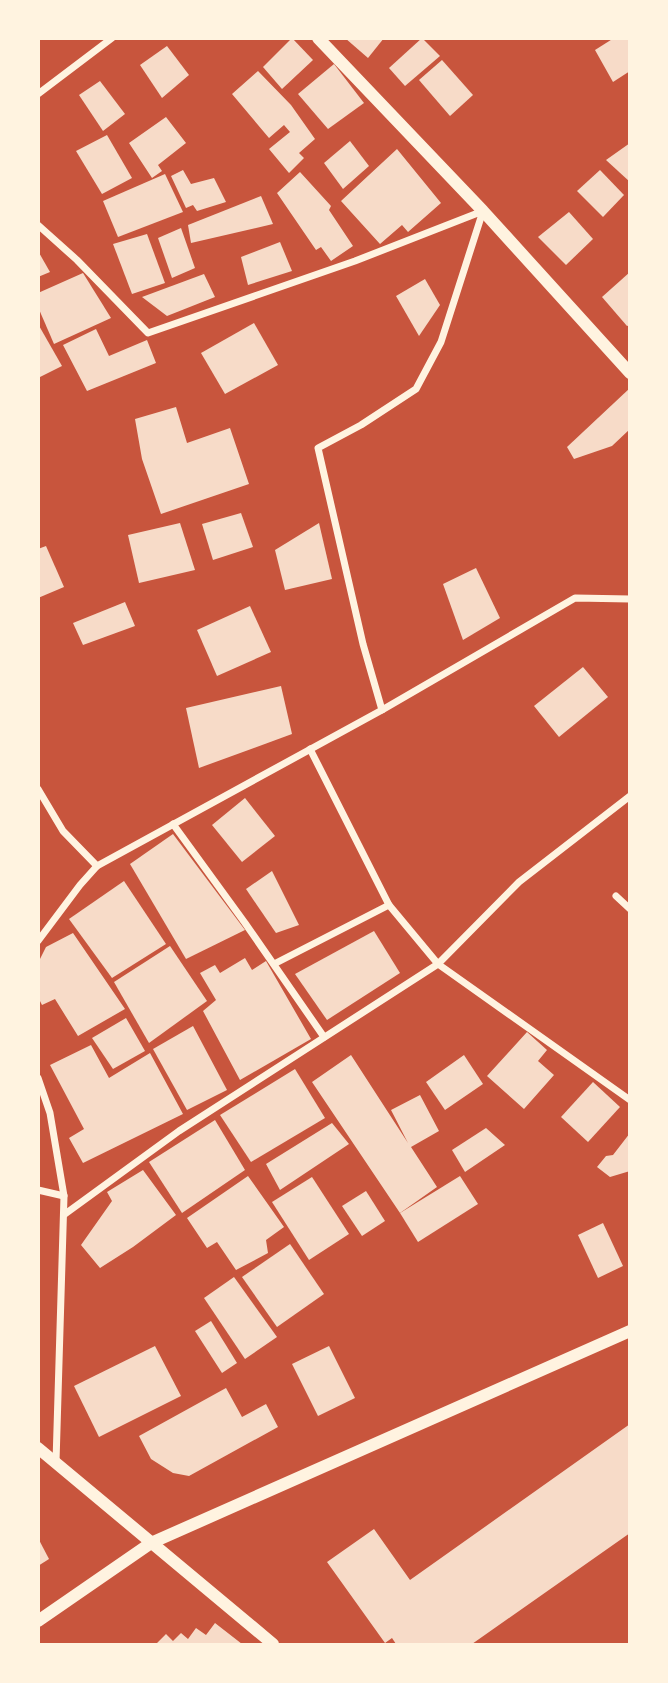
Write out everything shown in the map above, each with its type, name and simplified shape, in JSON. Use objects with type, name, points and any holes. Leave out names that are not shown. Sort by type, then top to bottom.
[{"type":"street","points":[[38,94],[112,38]]},
{"type":"street","points":[[318,38],[483,211],[629,373]]},
{"type":"street","points":[[38,225],[77,260],[148,333],[355,261],[483,211]]},
{"type":"street","points":[[382,710],[363,645],[318,448],[361,425],[416,389],[441,342],[483,211]]},
{"type":"street","points":[[38,941],[97,866],[382,710],[575,598],[629,599]]},
{"type":"street","points":[[310,749],[389,905],[438,964],[629,1100]]},
{"type":"street","points":[[38,789],[63,831],[97,866]]},
{"type":"street","points":[[65,1214],[179,1130],[438,964],[519,882],[629,796]]},
{"type":"street","points":[[173,824],[324,1037]]},
{"type":"street","points":[[616,896],[629,909]]},
{"type":"street","points":[[274,964],[389,905]]},
{"type":"street","points":[[38,1078],[50,1113],[65,1214],[56,1462]]},
{"type":"street","points":[[38,1190],[64,1196]]},
{"type":"street","points":[[38,1621],[151,1543],[629,1331]]},
{"type":"street","points":[[38,1448],[273,1644]]},
{"type":"building","points":[[292,38],[313,60],[282,89],[263,67]]},
{"type":"building","points":[[345,38],[384,38],[368,58]]},
{"type":"building","points":[[422,38],[440,56],[405,86],[389,68]]},
{"type":"building","points":[[614,38],[630,38],[630,71],[613,82],[595,50]]},
{"type":"building","points":[[167,46],[189,75],[162,98],[140,65]]},
{"type":"building","points":[[442,60],[473,95],[450,116],[419,80]]},
{"type":"building","points":[[334,64],[364,103],[328,129],[298,94]]},
{"type":"building","points":[[258,71],[291,105],[315,139],[299,153],[304,158],[289,173],[269,149],[290,132],[284,125],[269,138],[232,94]]},
{"type":"building","points":[[100,81],[125,114],[103,131],[79,95]]},
{"type":"building","points":[[166,117],[186,143],[158,165],[162,171],[152,178],[129,143]]},
{"type":"building","points":[[107,135],[132,178],[102,194],[76,151]]},
{"type":"building","points":[[350,141],[369,166],[343,189],[324,163]]},
{"type":"building","points":[[630,143],[630,182],[606,160]]},
{"type":"building","points":[[397,149],[441,203],[408,232],[402,225],[380,244],[341,201]]},
{"type":"building","points":[[183,170],[191,184],[214,178],[226,202],[197,211],[193,205],[186,208],[171,176]]},
{"type":"building","points":[[600,170],[624,195],[603,217],[577,191]]},
{"type":"building","points":[[300,172],[331,206],[329,210],[353,246],[331,261],[321,247],[316,250],[277,193]]},
{"type":"building","points":[[165,174],[183,212],[118,237],[103,201]]},
{"type":"building","points":[[261,196],[273,224],[191,243],[188,225]]},
{"type":"building","points":[[569,212],[593,239],[566,265],[538,237]]},
{"type":"building","points":[[181,228],[195,268],[172,278],[158,238]]},
{"type":"building","points":[[147,234],[165,283],[132,294],[113,244]]},
{"type":"building","points":[[280,242],[292,271],[248,285],[241,257]]},
{"type":"building","points":[[38,251],[50,272],[38,277]]},
{"type":"building","points":[[630,272],[630,325],[627,326],[602,297]]},
{"type":"building","points":[[83,273],[111,318],[54,344],[38,307],[38,293]]},
{"type":"building","points":[[204,274],[215,297],[167,316],[142,297]]},
{"type":"building","points":[[425,279],[440,305],[419,336],[396,296]]},
{"type":"building","points":[[254,323],[278,365],[225,394],[201,353]]},
{"type":"building","points":[[38,324],[62,366],[38,378]]},
{"type":"building","points":[[96,329],[109,356],[147,340],[156,363],[87,391],[63,345]]},
{"type":"building","points":[[630,388],[630,429],[612,446],[574,459],[567,447]]},
{"type":"building","points":[[176,407],[187,443],[230,428],[249,484],[161,514],[142,459],[135,419]]},
{"type":"building","points":[[241,513],[253,547],[213,560],[202,524]]},
{"type":"building","points":[[180,523],[195,570],[139,583],[128,535]]},
{"type":"building","points":[[319,523],[332,579],[285,590],[275,550]]},
{"type":"building","points":[[46,546],[64,587],[38,598],[38,549]]},
{"type":"building","points":[[476,568],[500,618],[463,640],[443,584]]},
{"type":"building","points":[[125,602],[135,626],[83,645],[73,623]]},
{"type":"building","points":[[250,606],[271,652],[217,676],[197,630]]},
{"type":"building","points":[[583,667],[608,697],[559,737],[534,706]]},
{"type":"building","points":[[281,686],[292,734],[199,768],[186,708]]},
{"type":"building","points":[[245,798],[275,836],[242,862],[212,825]]},
{"type":"building","points":[[173,834],[245,930],[186,959],[130,864]]},
{"type":"building","points":[[272,871],[299,925],[276,933],[246,889]]},
{"type":"building","points":[[124,881],[166,944],[112,978],[69,919]]},
{"type":"building","points":[[374,931],[400,973],[327,1020],[295,974]]},
{"type":"building","points":[[73,933],[125,1009],[78,1036],[55,999],[42,1005],[38,997],[38,963],[46,947]]},
{"type":"building","points":[[170,946],[207,1001],[149,1043],[114,982]]},
{"type":"building","points":[[245,958],[252,970],[266,961],[311,1039],[240,1080],[203,1011],[216,1000],[200,973],[215,965],[220,973]]},
{"type":"building","points":[[126,1018],[145,1051],[113,1069],[92,1038]]},
{"type":"building","points":[[193,1026],[227,1090],[187,1110],[153,1049]]},
{"type":"building","points":[[527,1032],[547,1050],[538,1061],[554,1075],[524,1109],[487,1076]]},
{"type":"building","points":[[91,1045],[109,1078],[150,1053],[183,1114],[83,1163],[69,1138],[84,1129],[50,1065]]},
{"type":"building","points":[[351,1055],[408,1143],[391,1110],[420,1095],[439,1131],[411,1147],[437,1187],[400,1213],[312,1082]]},
{"type":"building","points":[[464,1055],[483,1084],[445,1110],[426,1082]]},
{"type":"building","points":[[295,1069],[325,1118],[251,1162],[220,1115]]},
{"type":"building","points":[[593,1082],[620,1107],[588,1142],[561,1117]]},
{"type":"building","points":[[215,1120],[245,1170],[182,1213],[149,1162]]},
{"type":"building","points":[[332,1123],[349,1144],[280,1190],[266,1164]]},
{"type":"building","points":[[486,1128],[505,1145],[465,1172],[452,1150]]},
{"type":"building","points":[[630,1133],[630,1171],[610,1177],[597,1167],[606,1156],[613,1155]]},
{"type":"building","points":[[143,1170],[176,1215],[100,1268],[81,1245],[112,1201],[107,1192]]},
{"type":"building","points":[[248,1176],[284,1227],[266,1240],[268,1253],[236,1270],[217,1242],[207,1248],[187,1218]]},
{"type":"building","points":[[460,1176],[478,1204],[418,1242],[400,1213]]},
{"type":"building","points":[[312,1177],[349,1234],[309,1260],[272,1202]]},
{"type":"building","points":[[366,1191],[385,1221],[362,1236],[342,1206]]},
{"type":"building","points":[[603,1223],[623,1266],[598,1278],[578,1235]]},
{"type":"building","points":[[290,1244],[324,1294],[277,1327],[242,1277]]},
{"type":"building","points":[[234,1277],[277,1337],[245,1359],[204,1298]]},
{"type":"building","points":[[211,1321],[237,1363],[222,1373],[195,1331]]},
{"type":"building","points":[[155,1346],[181,1396],[99,1437],[74,1386]]},
{"type":"building","points":[[329,1346],[355,1398],[318,1416],[292,1364]]},
{"type":"building","points":[[226,1388],[242,1417],[266,1404],[278,1427],[189,1476],[173,1473],[151,1459],[139,1436]]},
{"type":"building","points":[[630,1424],[630,1533],[472,1644],[396,1644],[392,1638],[385,1643],[327,1562],[374,1529],[410,1580]]},
{"type":"building","points":[[38,1538],[49,1559],[38,1566]]},
{"type":"building","points":[[215,1623],[242,1644],[156,1644],[166,1634],[173,1641],[181,1633],[188,1639],[196,1628],[206,1635]]}]
